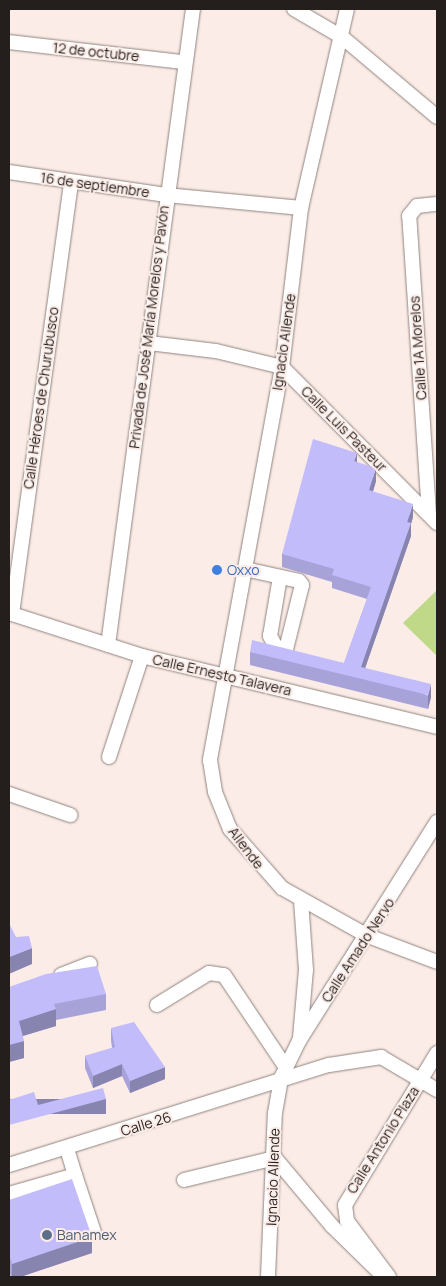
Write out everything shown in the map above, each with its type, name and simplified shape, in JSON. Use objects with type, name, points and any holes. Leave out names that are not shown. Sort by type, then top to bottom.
[{"type":"street","name":"Privada de José María Morelos y Pavón","points":[[108,645],[149,342],[183,62],[193,9]]},
{"type":"street","points":[[294,9],[342,37],[437,117]]},
{"type":"street","name":"Ignacio Allende","points":[[224,676],[246,569],[282,367],[301,208],[347,9]]},
{"type":"street","name":"12 de octubre","points":[[9,42],[183,62]]},
{"type":"street","name":"16 de septiembre","points":[[9,172],[166,195],[301,208]]},
{"type":"street","name":"Calle Héroes de Churubusco","points":[[10,613],[71,182]]},
{"type":"street","name":"Calle 1A Morelos","points":[[433,518],[409,216],[417,206],[437,204]]},
{"type":"street","points":[[149,342],[216,351],[282,367]]},
{"type":"street","name":"Calle Luis Pasteur","points":[[282,367],[433,518]]},
{"type":"street","points":[[246,569],[299,581],[304,589],[286,649],[276,647],[270,636],[280,577]]},
{"type":"street","name":"Calle Ernesto Talavera","points":[[10,613],[142,656],[437,727]]},
{"type":"street","points":[[110,757],[142,656]]},
{"type":"street","name":"Allende","points":[[224,676],[210,760],[215,792],[242,847],[301,901],[368,936],[437,962]]},
{"type":"street","points":[[9,794],[70,815]]},
{"type":"street","name":"Calle Amado Nervo","points":[[283,1072],[299,1041],[368,936],[437,822]]},
{"type":"street","points":[[299,1041],[306,970],[301,901]]},
{"type":"street","points":[[45,981],[90,964]]},
{"type":"street","points":[[158,1005],[209,973],[224,975],[283,1072]]},
{"type":"street","name":"Calle Antonio Plaza","points":[[389,1277],[347,1221],[345,1205],[437,1053]]},
{"type":"street","name":"Calle 26","points":[[9,1165],[224,1100],[283,1072],[380,1057],[421,1078],[437,1090]]},
{"type":"street","name":"Ignacio Allende","points":[[270,1274],[276,1096],[283,1072]]},
{"type":"street","points":[[67,1148],[94,1232]]},
{"type":"street","points":[[184,1180],[275,1158],[332,1226],[384,1277]]},
{"type":"street","points":[[9,1194],[75,1175]]},
{"type":"green space","points":[[437,590],[437,656],[403,623]]},
{"type":"building","points":[[313,439],[357,453],[354,461],[376,468],[369,490],[413,504],[407,522],[411,523],[361,667],[431,684],[428,695],[250,652],[252,640],[344,663],[371,587],[332,575],[334,569],[282,554]]},
{"type":"building","points":[[9,923],[16,937],[29,936],[32,948],[9,957]]},
{"type":"building","points":[[97,966],[106,994],[54,1004],[56,1009],[19,1021],[24,1041],[9,1045],[9,987],[46,974]]},
{"type":"building","points":[[134,1022],[165,1067],[130,1081],[122,1064],[93,1076],[85,1056],[115,1047],[111,1028]]},
{"type":"building","points":[[103,1088],[106,1099],[9,1125],[9,1100],[34,1092],[38,1105]]},
{"type":"building","name":"Banamex","points":[[72,1179],[92,1237],[12,1264],[9,1254],[9,1200]]},
{"type":"place","name":"Oxxo","points":[[217,570]]},
{"type":"place","name":"Banamex","points":[[47,1235]]}]
